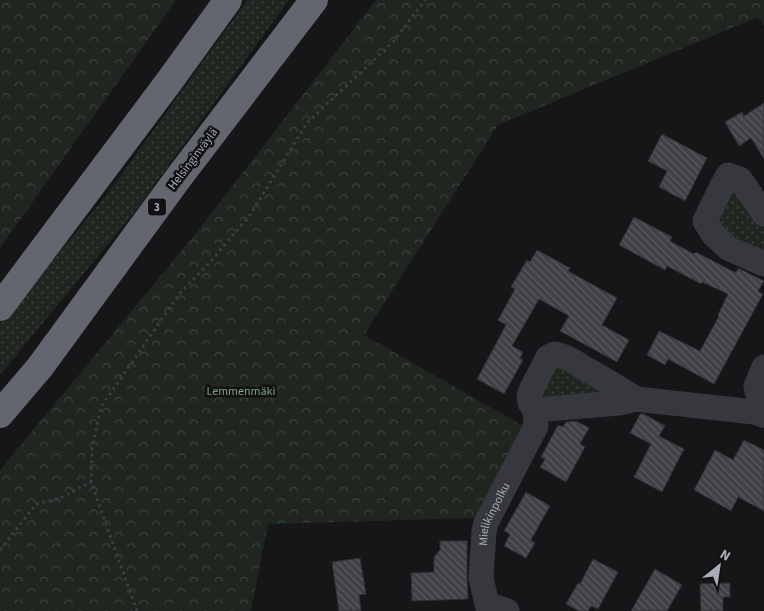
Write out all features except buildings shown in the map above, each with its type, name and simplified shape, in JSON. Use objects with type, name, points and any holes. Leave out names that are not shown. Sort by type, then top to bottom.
[{"type":"highway","points":[[0,307],[228,0]]},
{"type":"highway","name":"Helsinginväylä","points":[[0,414],[40,367],[179,177],[314,0]]},
{"type":"street","points":[[764,214],[740,179],[728,175],[705,221],[713,234],[728,248],[764,264]]},
{"type":"street","name":"Mielikinpolku","points":[[491,609],[481,578],[484,531],[486,523],[536,426],[536,410],[530,403],[529,396],[548,357],[555,354],[562,355],[636,399]]},
{"type":"street","points":[[764,368],[756,386],[764,415]]},
{"type":"street","name":"Mielikinpolku","points":[[536,410],[619,403],[636,399],[754,412],[764,415]]},
{"type":"path","points":[[137,611],[92,482],[92,448],[102,408],[180,293],[213,259],[250,215],[307,123],[393,42],[425,0]]},
{"type":"path","points":[[0,550],[36,504],[58,499],[92,482]]},
{"type":"green space","points":[[0,0],[176,0],[0,248]]},
{"type":"green space","points":[[247,0],[289,0],[137,209],[0,375],[0,324],[109,192]]},
{"type":"green space","name":"Lemmenmäki","points":[[376,0],[764,0],[764,26],[758,17],[498,125],[364,335],[527,428],[476,518],[268,524],[251,611],[0,611],[0,470],[197,232]]},
{"type":"green space","points":[[737,188],[764,225],[764,254],[729,233],[714,227],[726,191]]},
{"type":"green space","points":[[558,364],[616,395],[536,400]]}]
